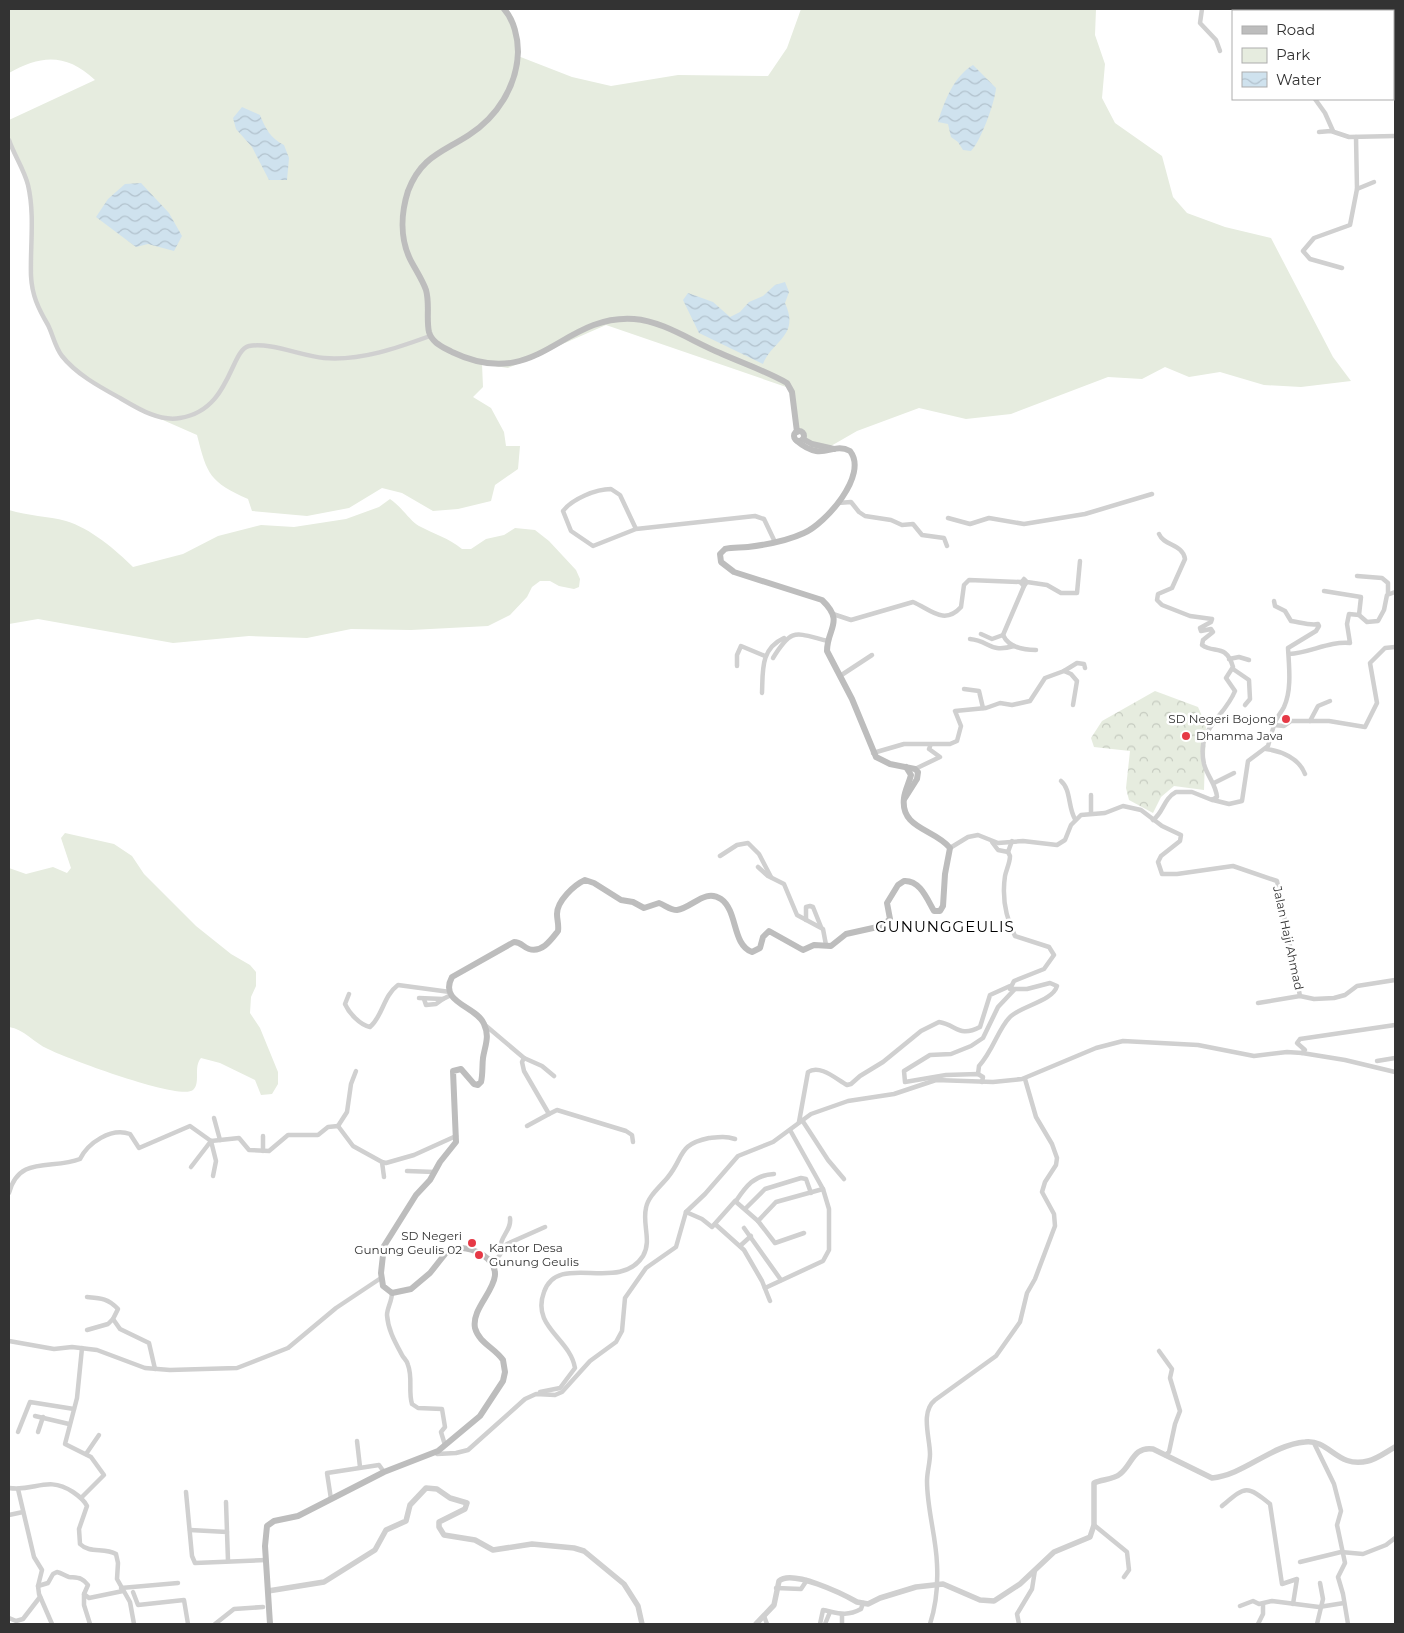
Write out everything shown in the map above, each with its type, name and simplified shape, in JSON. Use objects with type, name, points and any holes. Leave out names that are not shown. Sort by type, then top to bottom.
[{"type":"main road","points":[[504,9],[515,31],[518,56],[513,81],[494,114],[467,136],[434,155],[423,164],[413,180],[405,204],[402,221],[407,251],[426,292],[430,336],[439,346],[455,353],[486,363],[507,364],[526,360],[602,323],[621,319],[648,321],[787,384],[792,392],[797,432],[794,436],[815,445],[849,450],[854,461],[853,480],[838,503],[807,532],[755,546],[725,548],[720,554],[720,562],[734,572],[822,600],[833,614],[834,626],[828,640],[827,651],[854,704],[873,754],[884,762],[916,768],[917,779],[903,802]]},
{"type":"main road","points":[[270,1624],[265,1536],[268,1525],[298,1516],[384,1472],[434,1454],[478,1419],[504,1376],[503,1360],[480,1339],[475,1325],[477,1311],[494,1282],[493,1265],[479,1252],[451,1248],[444,1253],[430,1273],[407,1291],[392,1293],[384,1288],[381,1278],[384,1246],[416,1194],[456,1143],[452,1073],[454,1070],[460,1069],[474,1084],[480,1084],[483,1056],[488,1042],[485,1025],[480,1018],[460,1004],[450,994],[450,980],[458,972],[514,942],[529,949],[544,946],[558,931],[557,913],[561,903],[571,891],[585,880],[594,883],[621,900],[633,902],[644,908],[659,902],[678,910],[707,896],[719,898],[728,907],[742,944],[751,951],[760,948],[763,936],[770,931],[800,950],[814,944],[833,945],[842,936],[852,932],[886,925],[890,919],[887,903],[902,881],[910,881],[915,884],[926,896],[934,911],[940,911],[943,906],[944,874],[950,848],[939,836],[913,824],[905,813],[903,802],[911,775],[906,767]]},
{"type":"street","points":[[1202,9],[1200,23],[1216,40],[1220,50]]},
{"type":"street","points":[[1316,100],[1325,113],[1333,131]]},
{"type":"street","points":[[1319,132],[1333,131],[1356,137],[1395,136]]},
{"type":"street","points":[[1342,268],[1310,259],[1304,250],[1314,238],[1350,225],[1357,189],[1356,137]]},
{"type":"street","points":[[9,140],[24,173],[29,190],[31,276],[33,294],[39,312],[61,355],[75,370],[140,410],[172,419],[189,416],[204,409],[222,392],[237,358],[242,350],[248,346],[266,346],[325,358],[342,358],[380,353],[430,336]]},
{"type":"street","points":[[1357,189],[1374,182]]},
{"type":"street","points":[[636,529],[620,495],[611,489],[587,495],[572,503],[563,511],[571,531],[593,546],[636,529],[760,516],[766,521],[774,540]]},
{"type":"street","points":[[948,518],[970,524],[989,518],[1024,524],[1085,514],[1152,494]]},
{"type":"street","points":[[838,503],[851,502],[865,516],[891,520],[902,525],[913,524],[922,535],[944,538],[947,546]]},
{"type":"street","points":[[1159,534],[1162,539],[1183,552],[1186,559],[1172,588],[1157,595],[1158,602],[1191,616],[1211,618],[1211,622],[1200,628],[1201,631],[1210,629],[1213,632],[1203,640],[1202,645],[1221,650],[1230,659],[1233,669],[1249,680],[1250,699],[1245,705]]},
{"type":"street","points":[[833,614],[851,620],[914,602],[930,612],[942,616],[954,613],[961,607],[964,585],[969,580],[1047,585],[1061,593],[1077,593],[1080,561]]},
{"type":"street","points":[[1289,654],[1300,653],[1320,645],[1349,643],[1348,618],[1351,613],[1359,615],[1367,622],[1379,620],[1388,593],[1388,583],[1382,578],[1357,576]]},
{"type":"street","points":[[982,634],[992,640],[1003,636],[1024,583]]},
{"type":"street","points":[[1324,591],[1361,597],[1359,615]]},
{"type":"street","points":[[1388,593],[1395,592]]},
{"type":"street","points":[[1153,820],[1162,812],[1166,800],[1176,792],[1192,792],[1229,804],[1242,801],[1248,761],[1266,749],[1286,699],[1290,668],[1288,647],[1316,631],[1318,625],[1292,621],[1285,611],[1275,606],[1274,601]]},
{"type":"street","points":[[762,693],[765,656],[774,644],[785,638],[804,635],[828,640]]},
{"type":"street","points":[[1003,636],[1014,646],[1024,650],[1036,650]]},
{"type":"street","points":[[773,658],[785,638]]},
{"type":"street","points":[[970,639],[982,642],[994,649],[1014,646]]},
{"type":"street","points":[[737,666],[740,646],[765,656]]},
{"type":"street","points":[[1274,725],[1283,726],[1291,721],[1310,721],[1366,726],[1377,703],[1370,663],[1385,648],[1395,648]]},
{"type":"street","points":[[840,676],[872,655]]},
{"type":"street","points":[[1230,659],[1239,657],[1249,660]]},
{"type":"street","points":[[873,754],[904,744],[950,744],[957,741],[960,726],[955,711],[983,708],[1000,703],[1012,705],[1030,701],[1034,698],[1045,678],[1064,671],[1077,662],[1082,663],[1085,668]]},
{"type":"street","points":[[1212,800],[1217,796],[1214,783],[1204,763],[1204,737],[1206,730],[1220,716],[1235,693],[1234,686],[1226,678],[1233,669]]},
{"type":"street","points":[[1064,671],[1071,674],[1077,681],[1073,705]]},
{"type":"street","points":[[964,689],[979,691],[983,708]]},
{"type":"street","points":[[1310,721],[1318,706],[1330,701]]},
{"type":"street","points":[[916,768],[940,756],[929,749],[931,744]]},
{"type":"street","points":[[1266,749],[1281,751],[1301,765],[1305,774]]},
{"type":"street","points":[[1214,783],[1234,773]]},
{"type":"street","points":[[992,842],[1012,841],[1059,845],[1065,840],[1075,820],[1069,806],[1066,786],[1061,781]]},
{"type":"street","points":[[1090,795],[1091,813]]},
{"type":"street","name":"Jalan Haji Ahmad","points":[[1075,820],[1091,813],[1105,813],[1118,807],[1130,807],[1141,810],[1167,828],[1178,831],[1182,836],[1180,841],[1162,856],[1158,862],[1162,874],[1177,874],[1233,866],[1277,881],[1300,996],[1258,1003]]},
{"type":"street","points":[[950,848],[974,836],[983,836],[992,842],[998,850],[1008,852]]},
{"type":"street","points":[[982,1082],[983,1077],[978,1074],[928,1078],[911,1083],[906,1082],[904,1071],[930,1055],[951,1054],[971,1046],[983,1038],[998,1008],[1012,988],[1014,981],[1044,969],[1054,956],[1049,947],[1015,936],[1012,930],[1004,895],[1005,876],[1010,856],[1008,852],[1012,841]]},
{"type":"street","points":[[720,856],[737,845],[748,843],[759,854],[771,877]]},
{"type":"street","points":[[758,867],[784,884],[797,915],[821,927]]},
{"type":"street","points":[[806,920],[806,908],[814,907],[824,931],[826,945]]},
{"type":"street","points":[[1300,996],[1320,999],[1334,998],[1345,995],[1357,986],[1395,980]]},
{"type":"street","points":[[844,1179],[800,1122],[810,1070],[820,1069],[847,1085],[851,1084],[858,1077],[883,1062],[921,1031],[939,1022],[962,1032],[972,1031],[980,1027],[990,995],[1012,988],[1050,983],[1057,986],[1050,996],[1008,1018],[989,1055],[979,1066],[978,1074]]},
{"type":"street","points":[[350,994],[345,1004],[347,1009],[365,1025],[370,1027],[376,1022],[390,992],[398,985],[450,994]]},
{"type":"street","points":[[443,999],[421,998],[426,1005],[432,1005],[443,999],[450,994]]},
{"type":"street","points":[[432,1005],[435,999]]},
{"type":"street","points":[[485,1025],[524,1058],[542,1066],[554,1076]]},
{"type":"street","points":[[1302,1053],[1305,1050],[1297,1043],[1300,1039],[1395,1025]]},
{"type":"street","points":[[536,1394],[553,1395],[562,1392],[590,1361],[618,1340],[622,1330],[625,1298],[646,1268],[676,1247],[686,1212],[705,1194],[735,1158],[770,1144],[811,1114],[848,1101],[899,1093],[932,1081],[982,1082],[1025,1079],[1096,1048],[1123,1041],[1189,1044],[1254,1056],[1288,1052],[1302,1053],[1352,1061],[1395,1072]]},
{"type":"street","points":[[524,1058],[522,1062],[524,1071],[549,1114]]},
{"type":"street","points":[[1377,1061],[1395,1058]]},
{"type":"street","points":[[338,1126],[347,1112],[351,1084],[356,1071]]},
{"type":"street","points":[[930,1624],[934,1608],[936,1585],[936,1546],[927,1482],[930,1455],[927,1432],[929,1408],[935,1400],[996,1356],[1009,1340],[1022,1319],[1028,1293],[1055,1226],[1055,1218],[1042,1192],[1045,1182],[1056,1166],[1056,1152],[1036,1116],[1025,1079]]},
{"type":"street","points":[[527,1126],[557,1110],[626,1131],[632,1135],[633,1142]]},
{"type":"street","points":[[214,1118],[220,1140]]},
{"type":"street","points":[[9,1193],[12,1183],[26,1168],[80,1159],[92,1143],[113,1133],[130,1134],[139,1148],[190,1126],[211,1142],[216,1161],[213,1176]]},
{"type":"street","points":[[338,1126],[353,1146],[382,1162],[408,1157],[456,1136]]},
{"type":"street","points":[[191,1166],[211,1142],[239,1138],[249,1150],[272,1150],[288,1135],[318,1135],[328,1127],[338,1126]]},
{"type":"street","points":[[765,1288],[818,1264],[827,1257],[830,1243],[830,1212],[823,1189],[790,1130]]},
{"type":"street","points":[[263,1136],[263,1151]]},
{"type":"street","points":[[434,1454],[456,1453],[468,1450],[513,1407],[536,1394],[560,1388],[575,1370],[568,1351],[548,1328],[542,1316],[542,1298],[548,1283],[571,1272],[614,1274],[633,1268],[646,1248],[645,1212],[647,1204],[674,1170],[686,1147],[692,1142],[721,1136],[735,1139]]},
{"type":"street","points":[[382,1162],[384,1177]]},
{"type":"street","points":[[407,1171],[435,1172]]},
{"type":"street","points":[[686,1212],[702,1219],[712,1227],[733,1202],[736,1202],[754,1179],[763,1174],[774,1174]]},
{"type":"street","points":[[745,1209],[764,1189],[801,1178],[806,1179],[811,1193]]},
{"type":"street","points":[[758,1220],[776,1202],[823,1189]]},
{"type":"street","points":[[736,1202],[758,1220],[775,1243],[804,1234]]},
{"type":"street","points":[[502,1251],[500,1245],[502,1236],[510,1225],[510,1218]]},
{"type":"street","points":[[715,1224],[740,1246],[765,1288],[770,1302]]},
{"type":"street","points":[[493,1265],[507,1244],[545,1227]]},
{"type":"street","points":[[744,1228],[781,1280]]},
{"type":"street","points":[[740,1246],[751,1236]]},
{"type":"street","points":[[9,1341],[54,1349],[82,1348],[104,1352],[145,1368],[226,1369],[248,1365],[290,1347],[333,1310],[381,1278]]},
{"type":"street","points":[[392,1293],[392,1302],[387,1311],[389,1325],[393,1340],[399,1344],[408,1364],[411,1385],[409,1394],[412,1404],[418,1408],[437,1407],[442,1409],[445,1427],[441,1432],[445,1445]]},
{"type":"street","points":[[86,1297],[110,1301],[118,1309],[106,1325],[87,1330]]},
{"type":"street","points":[[113,1318],[120,1329],[149,1343],[156,1369]]},
{"type":"street","points":[[81,1498],[104,1475],[99,1466],[86,1454],[65,1444],[74,1409],[82,1348]]},
{"type":"street","points":[[1159,1351],[1172,1369],[1170,1378],[1180,1412],[1175,1424],[1169,1452],[1165,1455]]},
{"type":"street","points":[[18,1432],[30,1402],[74,1409]]},
{"type":"street","points":[[36,1416],[69,1424]]},
{"type":"street","points":[[38,1432],[43,1417]]},
{"type":"street","points":[[86,1454],[99,1435]]},
{"type":"street","points":[[357,1441],[360,1467]]},
{"type":"street","points":[[756,1624],[774,1605],[776,1588],[783,1578],[807,1580],[863,1603],[872,1603],[880,1598],[916,1587],[936,1585],[949,1586],[974,1598],[989,1602],[998,1600],[1012,1591],[1054,1552],[1090,1537],[1094,1525],[1094,1482],[1120,1475],[1132,1457],[1142,1450],[1153,1449],[1207,1476],[1216,1478],[1269,1453],[1304,1442],[1322,1445],[1341,1460],[1350,1462],[1368,1461],[1395,1447]]},
{"type":"street","points":[[1313,1442],[1318,1448],[1334,1484],[1340,1506],[1341,1515],[1338,1525],[1344,1563],[1338,1577],[1348,1624]]},
{"type":"street","points":[[331,1499],[328,1473],[379,1465],[384,1472]]},
{"type":"street","points":[[9,1488],[18,1489],[52,1483],[63,1486],[81,1498],[87,1506],[79,1529],[80,1544],[86,1549],[107,1550],[116,1554],[118,1563],[117,1579],[130,1602],[134,1624]]},
{"type":"street","points":[[268,1591],[321,1584],[361,1561],[378,1548],[386,1530],[406,1522],[410,1504],[426,1488],[432,1488],[467,1504],[465,1509],[439,1522],[439,1529],[444,1535],[475,1540],[493,1550],[532,1544],[574,1548],[584,1551],[624,1584],[638,1606],[642,1624]]},
{"type":"street","points":[[18,1489],[34,1557],[42,1570],[38,1586],[40,1597],[52,1624]]},
{"type":"street","points":[[1222,1506],[1243,1490],[1251,1490],[1270,1504],[1282,1584],[1297,1579],[1293,1604]]},
{"type":"street","points":[[186,1492],[192,1558],[195,1563],[266,1560]]},
{"type":"street","points":[[226,1502],[228,1561]]},
{"type":"street","points":[[9,1514],[23,1512]]},
{"type":"street","points":[[1094,1525],[1127,1552],[1129,1570],[1124,1577]]},
{"type":"street","points":[[190,1530],[227,1532]]},
{"type":"street","points":[[1300,1562],[1341,1552],[1363,1554],[1386,1545],[1395,1538]]},
{"type":"street","points":[[1019,1624],[1017,1614],[1032,1590],[1035,1570]]},
{"type":"street","points":[[38,1586],[48,1582],[54,1573],[59,1572],[68,1576],[77,1576],[85,1581],[88,1585],[84,1594],[84,1605],[90,1624]]},
{"type":"street","points":[[776,1588],[801,1588],[807,1580]]},
{"type":"street","points":[[84,1594],[92,1598],[122,1589],[178,1583]]},
{"type":"street","points":[[1317,1624],[1322,1607],[1323,1594],[1320,1583]]},
{"type":"street","points":[[134,1592],[138,1605],[184,1600],[188,1624]]},
{"type":"street","points":[[9,1618],[16,1621],[24,1619],[40,1597]]},
{"type":"street","points":[[1240,1606],[1253,1601],[1263,1604],[1272,1601],[1322,1607],[1344,1603]]},
{"type":"street","points":[[820,1624],[824,1610],[842,1615],[861,1609],[863,1603]]},
{"type":"street","points":[[1258,1624],[1263,1614],[1263,1604]]},
{"type":"street","points":[[215,1624],[234,1609],[263,1607]]},
{"type":"street","points":[[825,1624],[830,1612]]},
{"type":"street","points":[[842,1615],[842,1624]]},
{"type":"street","points":[[764,1616],[768,1624]]},
{"type":"green space","points":[[9,9],[504,9],[513,25],[518,56],[572,77],[611,86],[678,75],[768,76],[787,48],[801,9],[1096,9],[1095,35],[1105,64],[1102,98],[1115,123],[1162,156],[1173,197],[1187,213],[1225,227],[1271,238],[1333,357],[1351,381],[1301,387],[1264,385],[1220,372],[1189,377],[1165,367],[1142,379],[1108,377],[1011,414],[966,419],[919,408],[857,431],[824,450],[811,448],[799,429],[792,389],[606,325],[508,368],[482,364],[483,387],[473,397],[491,408],[504,432],[506,446],[520,446],[518,469],[495,485],[491,501],[458,509],[433,511],[402,493],[382,488],[349,508],[307,516],[252,511],[248,499],[225,487],[212,476],[204,459],[197,435],[140,410],[75,370],[61,355],[33,294],[32,227],[28,185],[9,140],[9,120],[95,80],[74,65],[53,60],[32,63],[9,73]]},
{"type":"green space","points":[[390,499],[416,524],[447,539],[462,549],[471,549],[486,539],[504,535],[515,528],[535,530],[549,541],[576,570],[580,579],[579,587],[574,589],[559,586],[550,581],[540,581],[532,587],[527,597],[510,615],[488,626],[411,630],[351,629],[307,638],[249,636],[173,643],[38,619],[9,624],[9,510],[59,519],[75,524],[102,540],[133,567],[183,554],[218,536],[261,525],[294,527],[346,519],[379,507]]},
{"type":"green space","points":[[1155,691],[1198,707],[1206,725],[1204,790],[1174,786],[1161,797],[1153,813],[1129,800],[1126,788],[1130,751],[1094,747],[1091,738],[1102,721]]},
{"type":"green space","points":[[65,833],[114,844],[132,856],[144,874],[196,926],[231,954],[250,965],[256,972],[256,986],[251,997],[250,1013],[260,1028],[278,1072],[278,1084],[272,1094],[261,1095],[255,1080],[220,1063],[201,1058],[193,1090],[184,1092],[167,1090],[98,1069],[59,1054],[19,1030],[9,1027],[9,868],[26,874],[53,867],[67,873],[71,868],[61,838]]},
{"type":"water","points":[[973,65],[996,88],[987,121],[971,151],[963,150],[958,142],[951,137],[948,124],[938,122],[943,106],[955,83]]},
{"type":"water","points":[[242,107],[260,115],[269,133],[275,140],[284,145],[289,158],[287,180],[269,180],[252,147],[236,129],[233,118]]},
{"type":"water","points":[[141,183],[169,213],[182,236],[174,251],[148,244],[136,247],[96,217],[108,199],[125,184]]},
{"type":"water","points":[[785,282],[789,292],[785,303],[789,314],[789,323],[783,337],[767,356],[763,364],[699,333],[683,300],[688,293],[713,302],[730,317],[740,312],[749,302],[763,296],[775,285]]},
{"type":"place","name":"SD Negeri Bojong","points":[[1286,719]]},
{"type":"place","name":"Dhamma Java","points":[[1186,736]]},
{"type":"place","name":"SD Negeri Gunung Geulis 02","points":[[472,1243]]},
{"type":"place","name":"Kantor Desa Gunung Geulis","points":[[479,1255]]},
{"type":"district","name":"GUNUNGGEULIS","points":[[945,927]]}]
